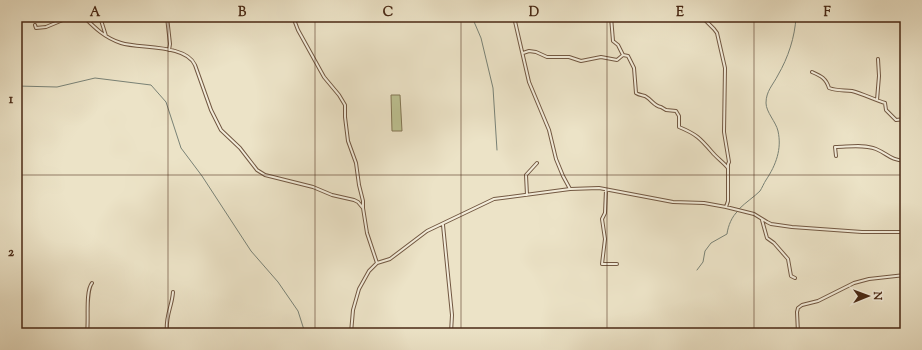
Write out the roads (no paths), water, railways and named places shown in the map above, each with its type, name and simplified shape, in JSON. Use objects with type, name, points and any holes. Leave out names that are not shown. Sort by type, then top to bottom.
[{"type":"street","points":[[35,24],[36,28],[45,27],[70,17]]},
{"type":"street","points":[[84,17],[106,36],[130,45],[169,50],[185,54],[193,61],[211,110],[221,130],[240,148],[258,171],[313,187],[332,195],[354,200],[363,208]]},
{"type":"street","points":[[100,17],[106,36]]},
{"type":"street","points":[[167,17],[170,46],[169,50]]},
{"type":"street","points":[[293,17],[298,30],[324,77],[345,105],[348,141],[356,163],[369,240],[377,264]]},
{"type":"street","points":[[514,17],[529,82],[549,130],[553,152],[557,163],[570,189]]},
{"type":"street","points":[[611,17],[613,42],[620,47],[623,55]]},
{"type":"street","points":[[702,17],[717,33],[725,68],[724,132],[725,145],[729,158],[728,201],[726,207]]},
{"type":"street","points":[[523,53],[529,51],[536,52],[547,57],[569,57],[581,61],[601,57],[617,60],[623,55]]},
{"type":"street","points":[[623,55],[628,56],[634,68],[636,93],[648,98],[653,104],[659,107],[666,110],[676,111],[679,116],[678,126],[698,136],[728,168]]},
{"type":"street","points":[[877,100],[879,76],[878,59]]},
{"type":"street","points":[[812,72],[827,80],[830,89],[849,91],[877,100],[884,103],[886,110],[896,120],[905,119]]},
{"type":"street","points":[[836,156],[835,147],[864,147],[875,148],[895,160],[905,161]]},
{"type":"street","points":[[527,195],[526,175],[537,163]]},
{"type":"street","points":[[351,333],[353,310],[359,289],[370,271],[377,264],[390,259],[427,231],[494,199],[588,187],[673,202],[704,203],[726,207],[754,214],[771,224],[792,227],[862,232],[905,232]]},
{"type":"street","points":[[606,190],[605,213],[602,219],[605,239],[602,262],[603,264],[617,264]]},
{"type":"street","points":[[762,218],[767,238],[774,243],[787,258],[790,276],[795,278]]},
{"type":"street","points":[[442,224],[446,247],[452,315],[451,333]]},
{"type":"street","points":[[798,333],[797,312],[798,308],[802,305],[818,301],[854,283],[869,279],[905,275]]},
{"type":"street","points":[[87,333],[88,293],[89,287],[92,283]]},
{"type":"street","points":[[167,333],[167,317],[173,292]]},
{"type":"waterway","points":[[472,17],[481,38],[493,88],[497,150]]},
{"type":"waterway","points":[[739,209],[760,191],[773,169],[777,157],[779,150],[778,131],[766,106],[766,99],[768,92],[782,68],[788,54],[793,40],[796,17]]},
{"type":"waterway","points":[[17,86],[57,87],[95,78],[151,85],[166,102],[181,148],[202,176],[251,251],[278,282],[298,311],[305,333]]},
{"type":"waterway","points":[[697,270],[703,262],[705,251],[711,243],[727,234],[731,221],[738,211]]}]
